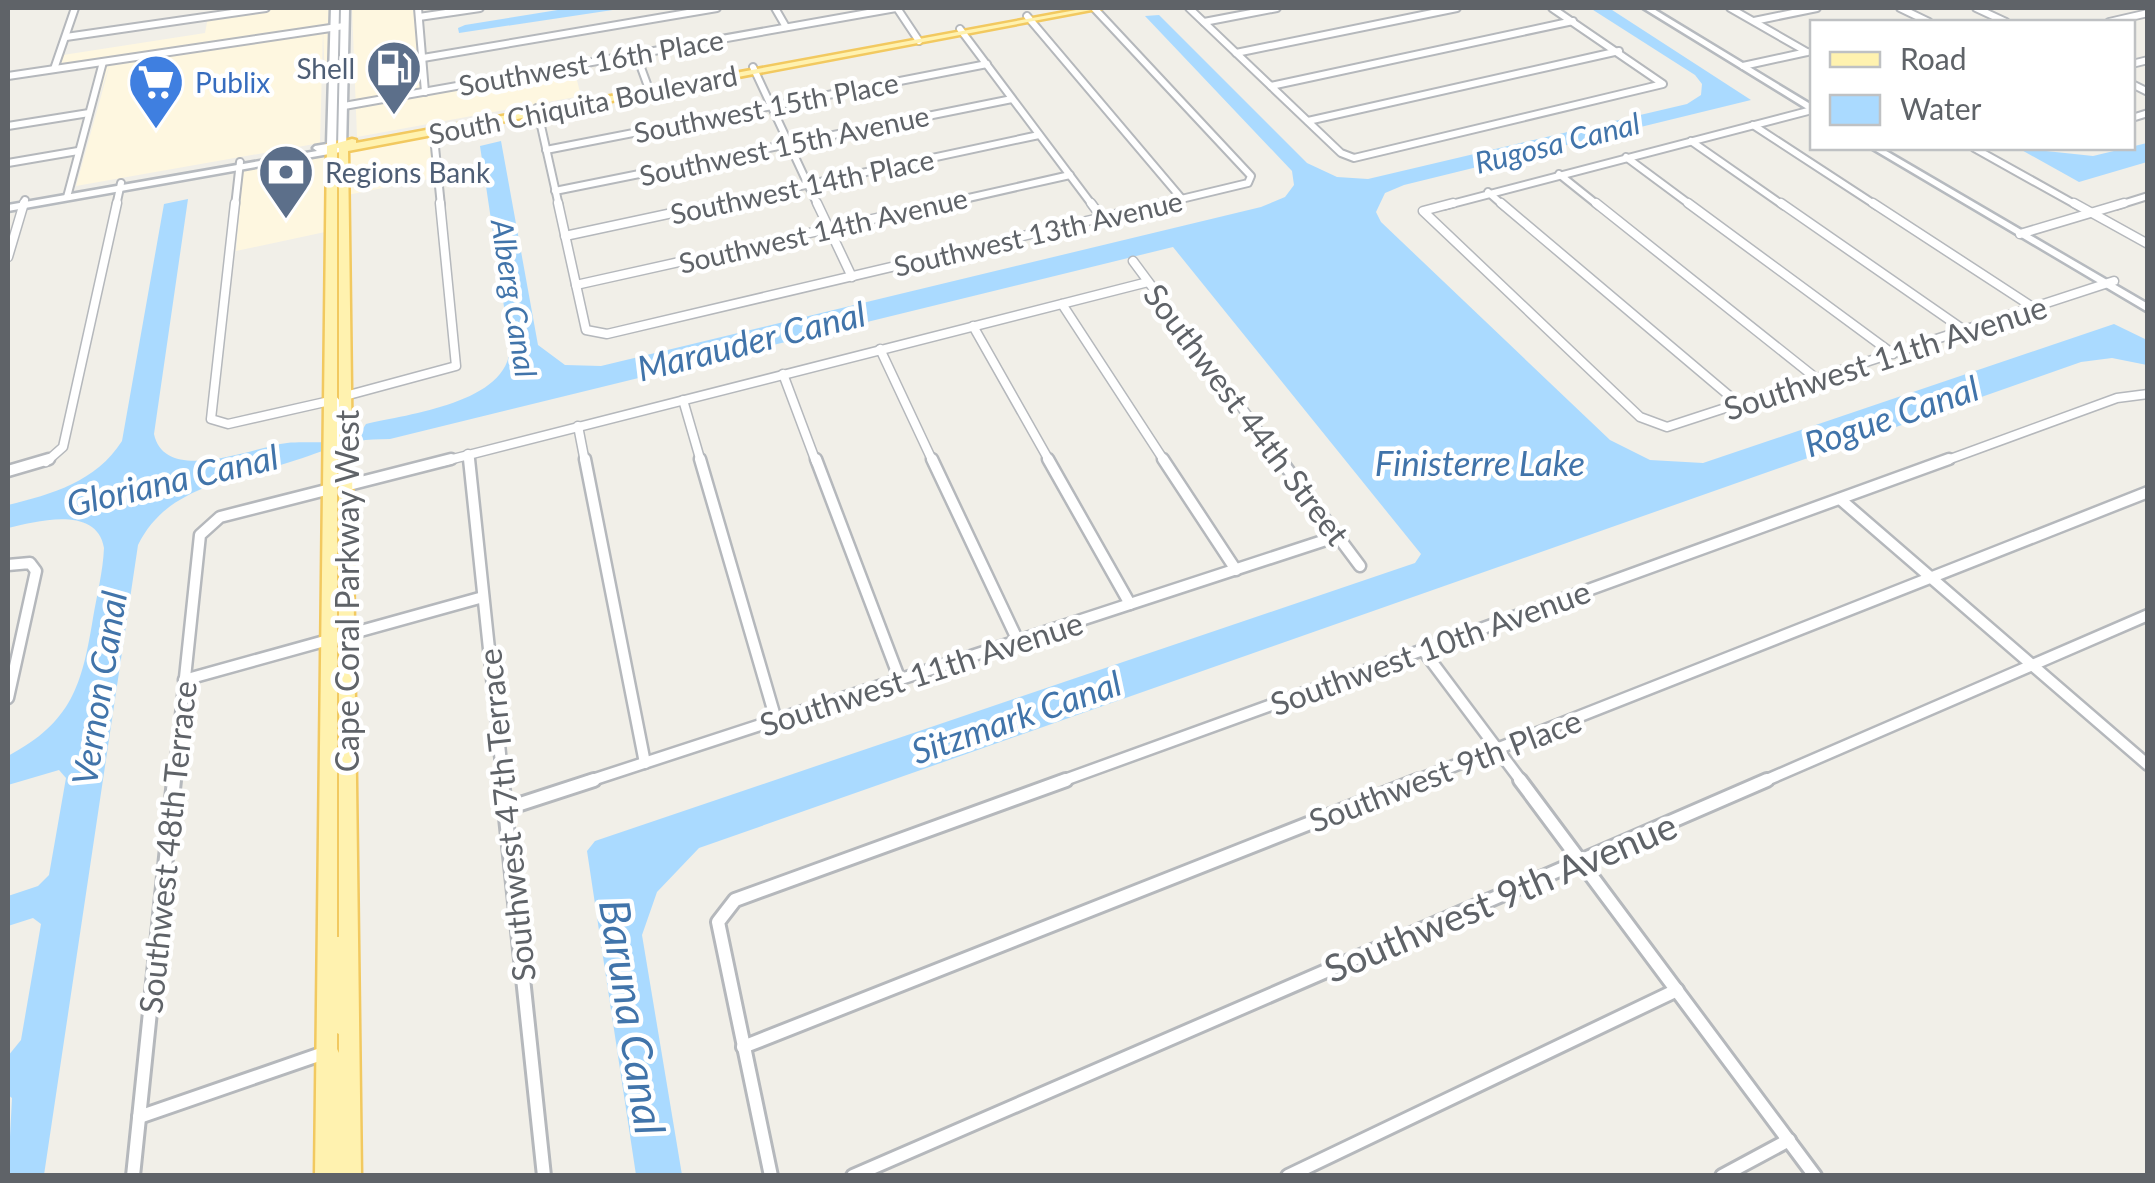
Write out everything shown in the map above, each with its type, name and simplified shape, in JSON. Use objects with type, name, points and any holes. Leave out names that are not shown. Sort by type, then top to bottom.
[{"type":"main road","name":"South Chiquita Boulevard","points":[[338,147],[1075,8]]},
{"type":"main road","name":"South Chiquita Boulevard","points":[[1029,18],[1096,8]]},
{"type":"main road","name":"Cape Coral Parkway West","points":[[338,147],[332,211],[330,400],[340,454],[338,638],[350,1028],[350,1176]]},
{"type":"main road","name":"Cape Coral Parkway West","points":[[338,147],[344,250],[344,396],[338,431]]},
{"type":"main road","points":[[332,211],[338,214],[338,241],[344,250]]},
{"type":"main road","points":[[331,296],[338,308],[338,340],[344,341]]},
{"type":"main road","name":"Cape Coral Parkway West","points":[[326,1176],[328,914],[338,638]]},
{"type":"main road","points":[[328,914],[338,940],[338,1024],[340,1028],[350,1028]]},
{"type":"main road","points":[[327,1052],[339,1071],[339,1176]]},
{"type":"street","points":[[54,69],[75,8]]},
{"type":"street","points":[[184,20],[186,8]]},
{"type":"street","points":[[66,37],[262,8]]},
{"type":"street","name":"Cape Coral Parkway West","points":[[335,8],[344,72],[338,147]]},
{"type":"street","name":"Cape Coral Parkway West","points":[[338,147],[333,53],[344,8]]},
{"type":"street","points":[[418,8],[425,92]]},
{"type":"street","points":[[419,18],[480,8]]},
{"type":"street","points":[[422,58],[717,8]]},
{"type":"street","points":[[776,8],[786,27]]},
{"type":"street","points":[[897,8],[918,39]]},
{"type":"street","name":"Southwest 16th Place","points":[[344,100],[425,92],[786,27],[852,11],[897,8]]},
{"type":"street","name":"Southwest 13th Avenue","points":[[576,285],[590,334],[608,334],[1251,180],[1096,8]]},
{"type":"street","points":[[1188,8],[1350,157],[1663,84],[1552,8]]},
{"type":"street","points":[[1204,22],[1277,8]]},
{"type":"street","points":[[1236,53],[1457,8]]},
{"type":"street","points":[[1647,8],[1747,66],[1810,51]]},
{"type":"street","points":[[1656,8],[1810,106]]},
{"type":"street","points":[[1730,8],[1810,51]]},
{"type":"street","points":[[1754,21],[1817,8]]},
{"type":"street","points":[[1900,8],[1925,20]]},
{"type":"street","points":[[1978,8],[1990,8]]},
{"type":"street","points":[[1978,8],[2002,20]]},
{"type":"street","points":[[2118,20],[2148,13]]},
{"type":"street","points":[[1029,18],[1182,199]]},
{"type":"street","points":[[1270,86],[1573,21]]},
{"type":"street","points":[[8,76],[339,27]]},
{"type":"street","points":[[962,31],[1102,218]]},
{"type":"street","points":[[1308,121],[1619,51]]},
{"type":"street","points":[[333,53],[339,54],[344,72]]},
{"type":"street","points":[[636,54],[649,89]]},
{"type":"street","points":[[67,195],[103,62]]},
{"type":"street","name":"Southwest 15th Place","points":[[546,150],[987,64]]},
{"type":"street","points":[[754,70],[852,277]]},
{"type":"street","points":[[332,80],[344,100]]},
{"type":"street","name":"Southwest 15th Avenue","points":[[555,191],[1012,98]]},
{"type":"street","points":[[1488,192],[1810,108]]},
{"type":"street","points":[[538,110],[576,285]]},
{"type":"street","points":[[8,126],[89,112]]},
{"type":"street","points":[[1753,125],[2034,308]]},
{"type":"street","points":[[344,396],[440,374],[456,366],[434,130]]},
{"type":"street","name":"Southwest 14th Place","points":[[565,236],[1040,135]]},
{"type":"street","points":[[1691,141],[1964,330]]},
{"type":"street","name":"South Chiquita Boulevard","points":[[8,205],[338,147]]},
{"type":"street","points":[[1879,150],[2148,308]]},
{"type":"street","points":[[1890,150],[2024,233],[2148,196]]},
{"type":"street","points":[[1978,150],[2148,244]]},
{"type":"street","points":[[8,163],[78,151]]},
{"type":"street","points":[[1626,158],[1893,354]]},
{"type":"street","points":[[239,164],[212,403],[215,423],[228,424],[330,400],[338,406],[340,454]]},
{"type":"street","points":[[1558,174],[1817,379]]},
{"type":"street","name":"Southwest 14th Avenue","points":[[576,285],[1070,175]]},
{"type":"street","points":[[8,471],[54,457],[63,447],[121,185]]},
{"type":"street","points":[[1488,192],[1739,404]]},
{"type":"street","name":"Southwest 11th Avenue","points":[[1488,192],[1423,211],[1428,222],[1640,417],[1656,426],[1674,426],[2110,283]]},
{"type":"street","points":[[8,257],[24,202]]},
{"type":"street","name":"Southwest 44th Street","points":[[1134,261],[1360,566]]},
{"type":"street","points":[[338,487],[1148,282]]},
{"type":"street","points":[[2110,283],[2148,300]]},
{"type":"street","points":[[1062,304],[1236,570]]},
{"type":"street","points":[[973,326],[1130,604]]},
{"type":"street","points":[[880,350],[1018,641]]},
{"type":"street","points":[[783,374],[900,680]]},
{"type":"street","name":"Southwest 10th Avenue","points":[[743,1047],[718,932],[725,908],[790,880],[1840,498],[2143,393]]},
{"type":"street","points":[[683,400],[776,720]]},
{"type":"street","points":[[578,426],[645,763]]},
{"type":"street","name":"Southwest 47th Terrace","points":[[468,454],[544,1176]]},
{"type":"street","name":"Southwest 48th Terrace","points":[[133,1176],[200,535],[210,522],[338,487]]},
{"type":"street","name":"Southwest 9th Place","points":[[743,1047],[2148,492]]},
{"type":"street","points":[[1840,498],[2147,764]]},
{"type":"street","name":"Southwest 11th Avenue","points":[[505,809],[1338,536]]},
{"type":"street","points":[[8,566],[30,562],[36,571],[8,698]]},
{"type":"street","points":[[184,680],[483,597]]},
{"type":"street","name":"Southwest 9th Avenue","points":[[852,1176],[2148,615]]},
{"type":"street","points":[[1423,650],[1816,1176]]},
{"type":"street","points":[[1288,1176],[1677,990]]},
{"type":"street","points":[[743,1047],[771,1176]]},
{"type":"street","points":[[139,1117],[327,1052]]},
{"type":"street","points":[[1722,1176],[1789,1140]]},
{"type":"shaded area","points":[[278,8],[332,8],[329,79],[325,80],[323,30],[320,143],[76,186],[110,64],[92,117],[88,118],[100,67],[54,73],[63,55],[205,33],[208,17]]},
{"type":"shaded area","points":[[352,8],[413,8],[423,96],[574,69],[581,96],[357,137]]},
{"type":"shaded area","points":[[434,134],[434,178],[347,195],[346,149]]},
{"type":"shaded area","points":[[325,155],[325,232],[236,251],[243,169]]},
{"type":"water","points":[[570,8],[626,8],[459,33],[458,28],[465,25]]},
{"type":"water","points":[[1590,8],[1609,8],[1751,100],[1404,185],[1385,193],[1376,212],[1381,222],[1610,440],[1650,460],[1703,463],[2114,324],[2147,340],[2147,365],[2112,358],[2081,362],[699,848],[657,892],[642,935],[682,1175],[636,1175],[587,851],[595,841],[1415,563],[1421,554],[1173,247],[390,439],[347,443],[223,481],[166,510],[150,525],[138,545],[44,1175],[8,1175],[12,1098],[8,1095],[8,1056],[21,1040],[41,924],[33,918],[8,926],[8,896],[38,886],[49,875],[66,778],[59,770],[8,785],[8,756],[47,730],[78,682],[89,642],[104,548],[99,535],[78,521],[49,520],[8,528],[8,505],[72,484],[99,467],[122,441],[164,204],[188,199],[154,434],[162,449],[175,458],[212,460],[287,443],[341,440],[360,432],[366,424],[453,403],[493,381],[505,366],[510,347],[480,146],[501,141],[538,345],[565,365],[601,366],[1261,207],[1285,197],[1294,185],[1292,171],[1145,16],[1159,15],[1307,163],[1337,177],[1368,179],[1687,104],[1701,95],[1702,84],[1695,75]]},
{"type":"water","points":[[2147,143],[2147,162],[2079,182],[2022,150],[2093,156],[2135,150],[2135,146]]},
{"type":"place","name":"Shell","points":[[394,117]]},
{"type":"place","name":"Publix","points":[[156,131]]},
{"type":"place","name":"Regions Bank","points":[[286,221]]},
{"type":"water label","name":"Rugosa Canal","points":[[1557,142]]},
{"type":"water label","name":"Alberg Canal","points":[[515,298]]},
{"type":"water label","name":"Marauder Canal","points":[[751,340]]},
{"type":"water label","name":"Rogue Canal","points":[[1891,415]]},
{"type":"water label","name":"Finisterre Lake","points":[[1480,462]]},
{"type":"water label","name":"Gloriana Canal","points":[[172,479]]},
{"type":"water label","name":"Vernon Canal","points":[[98,688]]},
{"type":"water label","name":"Sitzmark Canal","points":[[1016,716]]},
{"type":"water label","name":"Baruna Canal","points":[[633,1017]]}]
